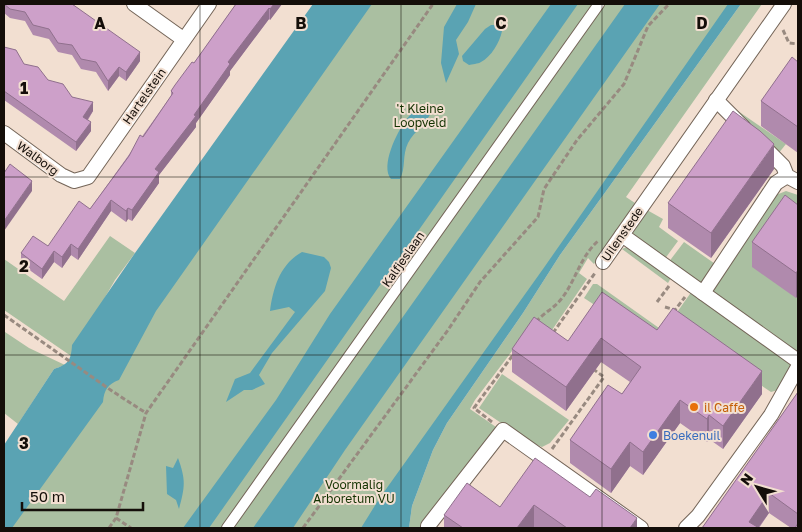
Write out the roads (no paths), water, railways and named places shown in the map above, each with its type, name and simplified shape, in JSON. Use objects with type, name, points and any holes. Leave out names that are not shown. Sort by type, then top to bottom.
[{"type":"street","points":[[134,4],[184,39]]},
{"type":"street","name":"Hartelstein","points":[[74,181],[88,177],[209,4]]},
{"type":"street","name":"Kalfjeslaan","points":[[227,528],[599,4]]},
{"type":"street","name":"Uilenstede","points":[[603,262],[784,4]]},
{"type":"street","points":[[698,290],[776,183],[793,179],[784,166],[716,100]]},
{"type":"street","name":"Walborg","points":[[4,133],[61,175],[74,181]]},
{"type":"street","points":[[622,235],[798,361]]},
{"type":"street","points":[[686,528],[698,516],[770,415],[798,367]]},
{"type":"street","points":[[428,528],[502,430],[641,528]]},
{"type":"water","points":[[313,4],[372,4],[156,311],[119,380],[107,388],[103,402],[12,528],[4,528],[4,445],[54,369],[68,361],[72,345],[135,253]]},
{"type":"water","points":[[457,4],[476,4],[468,22],[456,40],[459,54],[446,83],[441,63],[444,27]]},
{"type":"water","points":[[551,4],[578,4],[209,528],[183,528],[276,400],[330,314]]},
{"type":"water","points":[[625,4],[660,4],[345,450],[293,528],[253,528]]},
{"type":"water","points":[[728,4],[741,4],[560,255],[523,313],[447,423],[433,450],[412,506],[409,528],[361,528],[379,499],[543,269]]},
{"type":"water","points":[[491,25],[498,25],[502,31],[497,44],[485,60],[469,65],[463,61],[462,56],[485,29]]},
{"type":"water","points":[[421,107],[432,110],[408,143],[400,179],[391,179],[387,166],[394,141],[402,125]]},
{"type":"water","points":[[302,252],[324,257],[329,262],[331,268],[325,291],[272,353],[259,375],[265,384],[252,390],[244,390],[226,402],[235,379],[250,373],[295,312],[289,307],[270,311],[279,277],[288,263]]},
{"type":"water","points":[[178,458],[184,484],[179,509],[176,500],[167,494],[166,466],[173,468]]},
{"type":"place","name":"il Caffe","points":[[694,407]]},
{"type":"place","name":"Boekenuil","points":[[653,435]]},
{"type":"park label","name":"'t Kleine Loopveld","points":[[420,115]]},
{"type":"park label","name":"Voormalig Arboretum VU","points":[[354,491]]}]
